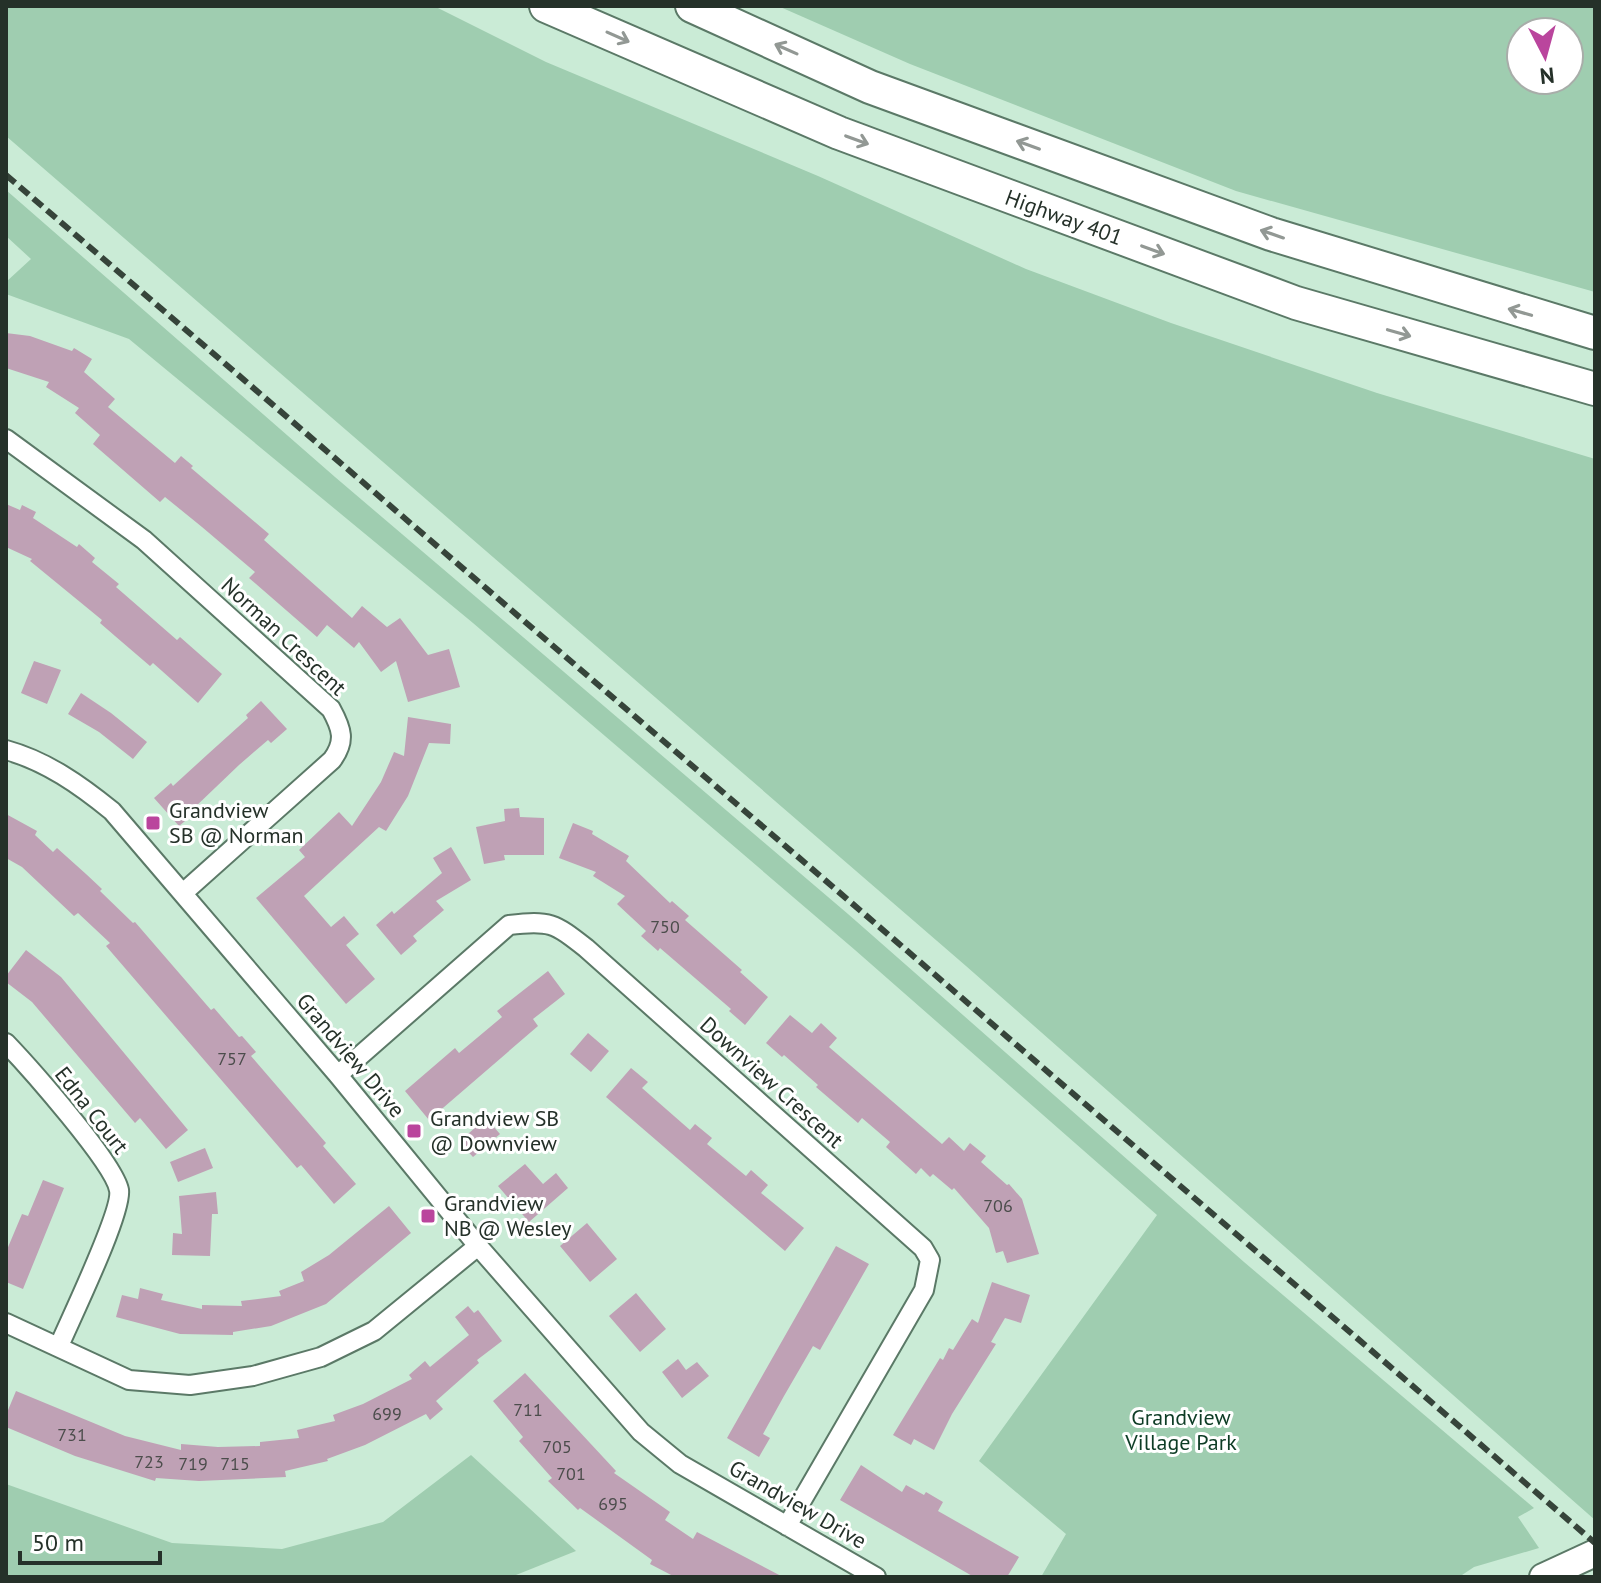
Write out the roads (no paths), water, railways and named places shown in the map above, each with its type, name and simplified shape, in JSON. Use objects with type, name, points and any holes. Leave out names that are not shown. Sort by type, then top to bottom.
[{"type":"highway","name":"Highway 401","points":[[546,6],[839,133],[1281,298],[1595,389]]},
{"type":"highway","points":[[692,6],[870,87],[1271,234],[1595,333]]},
{"type":"main road","points":[[1543,1577],[1595,1553]]},
{"type":"street","name":"Norman Crescent","points":[[6,439],[144,540],[331,709],[337,720],[341,748],[332,760],[183,893]]},
{"type":"street","name":"Grandview Drive","points":[[6,750],[42,764],[80,785],[112,811],[338,1075],[478,1246],[641,1432],[680,1464],[876,1577]]},
{"type":"street","name":"Downview Crescent","points":[[338,1075],[509,925],[538,922],[556,925],[586,948],[923,1248],[930,1260],[924,1290],[787,1526]]},
{"type":"street","name":"Edna Court","points":[[6,1043],[106,1163],[119,1191],[116,1215],[59,1346]]},
{"type":"street","points":[[6,1323],[129,1380],[190,1385],[253,1376],[321,1357],[374,1331],[478,1246]]},
{"type":"railway","points":[[6,175],[1595,1543]]},
{"type":"place","name":"Grandview SB @ Norman","points":[[153,823]]},
{"type":"place","name":"Grandview SB @ Downview","points":[[414,1131]]},
{"type":"place","name":"Grandview NB @ Wesley","points":[[428,1216]]},
{"type":"park label","name":"Grandview Village Park","points":[[1181,1430]]}]
